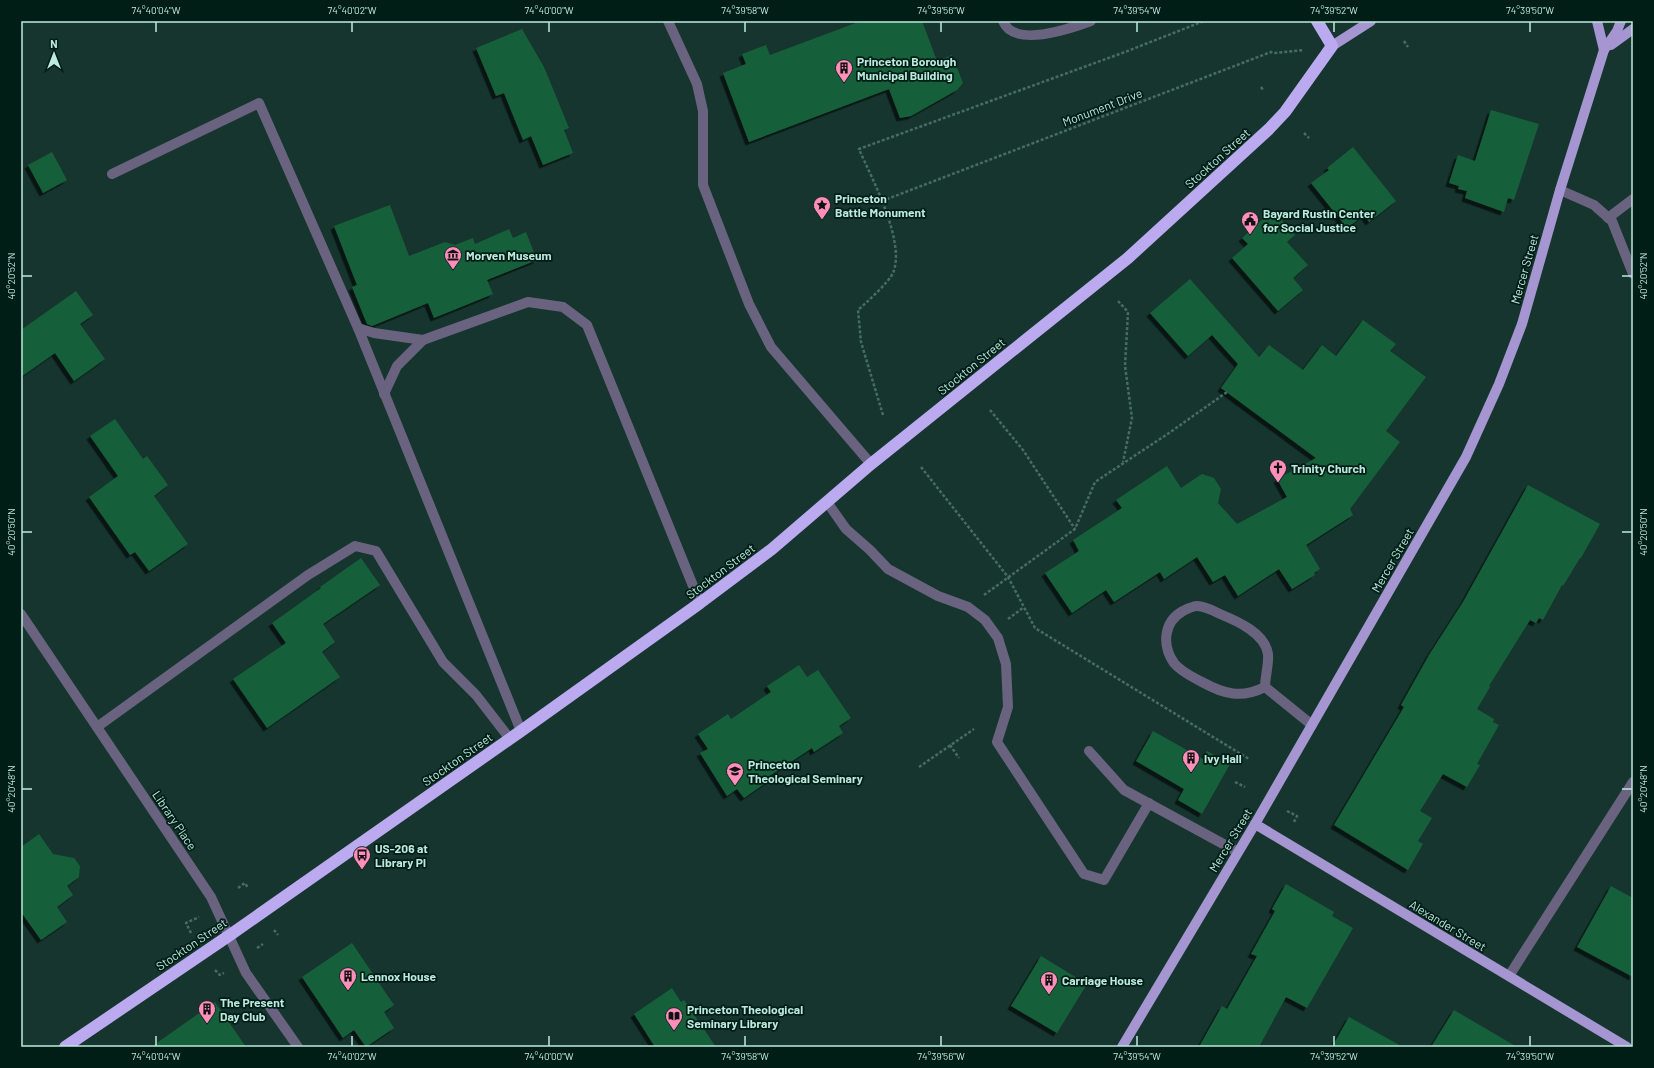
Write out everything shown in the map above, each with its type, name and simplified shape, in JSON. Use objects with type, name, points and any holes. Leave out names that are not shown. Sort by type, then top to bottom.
[{"type":"highway","points":[[1317,21],[1332,46]]},
{"type":"highway","name":"Stockton Street","points":[[66,1047],[230,935],[521,732],[700,603],[772,549],[871,464],[1134,252],[1269,130],[1285,112],[1332,46]]},
{"type":"main road","points":[[1332,46],[1371,21]]},
{"type":"main road","points":[[1597,21],[1604,50],[1633,29]]},
{"type":"main road","name":"Mercer Street","points":[[1122,1047],[1255,824],[1466,457],[1499,384],[1522,324],[1560,190],[1604,50],[1617,31],[1621,21]]},
{"type":"main road","name":"Alexander Street","points":[[1255,824],[1627,1047]]},
{"type":"street","points":[[668,21],[697,84],[703,112],[703,185],[749,304],[771,347],[871,464]]},
{"type":"street","points":[[1003,21],[1004,25],[1015,32],[1028,35],[1047,34],[1091,21]]},
{"type":"street","points":[[112,174],[259,103],[358,328],[521,732]]},
{"type":"street","points":[[1560,190],[1594,205],[1612,221],[1629,256],[1633,274]]},
{"type":"street","points":[[1608,218],[1633,199]]},
{"type":"street","points":[[384,394],[397,366],[423,340],[528,302],[563,307],[587,325],[700,603]]},
{"type":"street","points":[[358,328],[374,333],[423,340]]},
{"type":"street","points":[[827,502],[846,529],[870,550],[888,569],[938,596],[968,607],[985,620],[998,638],[1006,664],[1008,707],[997,742],[1084,874],[1104,880],[1149,803]]},
{"type":"street","points":[[97,727],[308,575],[355,546],[376,550],[443,662],[476,695],[510,739]]},
{"type":"street","points":[[1197,606],[1208,608],[1245,625],[1262,641],[1268,654],[1265,687],[1252,694],[1218,691],[1182,671],[1175,664],[1167,648],[1166,631],[1169,624],[1178,614],[1197,606]]},
{"type":"street","name":"Library Place","points":[[21,614],[211,897],[230,935],[246,973],[298,1047]]},
{"type":"street","points":[[1265,687],[1312,725]]},
{"type":"street","points":[[1089,751],[1124,790],[1238,852]]},
{"type":"street","points":[[1509,976],[1633,782]]},
{"type":"path","points":[[883,415],[861,342],[858,310],[867,303],[893,274],[897,260],[892,230],[882,201],[859,149],[1125,52],[1204,21]]},
{"type":"path","points":[[1404,41],[1408,47]]},
{"type":"path","name":"Monument Drive","points":[[882,201],[1271,52],[1275,53],[1332,46]]},
{"type":"path","points":[[1261,88],[1264,91]]},
{"type":"path","points":[[1304,133],[1309,138]]},
{"type":"path","points":[[1118,301],[1128,312],[1125,366],[1132,418],[1123,463]]},
{"type":"path","points":[[968,607],[1075,529],[1095,482],[1169,433],[1227,392]]},
{"type":"path","points":[[990,410],[1022,450],[1075,529]]},
{"type":"path","points":[[922,467],[1008,577],[1034,628],[1249,759]]},
{"type":"path","points":[[919,767],[974,729]]},
{"type":"path","points":[[950,745],[959,758]]},
{"type":"path","points":[[1235,782],[1245,787]]},
{"type":"path","points":[[1287,811],[1297,816],[1294,822]]},
{"type":"path","points":[[238,888],[245,883],[248,888]]},
{"type":"path","points":[[191,933],[186,923],[199,917]]},
{"type":"path","points":[[274,930],[278,935]]},
{"type":"path","points":[[257,948],[263,944]]},
{"type":"path","points":[[215,970],[220,975],[224,973]]},
{"type":"building","name":"Princeton Borough Municipal Building","points":[[861,21],[922,21],[937,61],[952,55],[963,83],[957,90],[911,116],[900,118],[889,89],[749,142],[723,73],[746,64],[742,54],[766,45],[770,55]]},
{"type":"building","points":[[522,29],[544,67],[569,128],[564,130],[573,153],[543,165],[531,136],[523,140],[504,93],[496,96],[476,48]]},
{"type":"building","points":[[1491,110],[1539,124],[1514,200],[1508,198],[1504,212],[1465,198],[1467,191],[1458,189],[1459,186],[1449,183],[1458,155],[1475,161]]},
{"type":"building","points":[[1353,147],[1396,201],[1369,222],[1364,215],[1347,228],[1311,183],[1329,170],[1327,168]]},
{"type":"building","points":[[52,152],[67,180],[43,193],[28,165]]},
{"type":"building","name":"Morven Museum","points":[[390,205],[409,256],[445,242],[455,245],[473,238],[475,244],[509,229],[513,238],[526,232],[537,260],[487,280],[493,294],[434,318],[428,303],[372,326],[367,324],[352,287],[357,285],[334,226]]},
{"type":"building","points":[[1273,210],[1295,235],[1287,242],[1308,265],[1293,278],[1303,290],[1278,311],[1232,258],[1248,244],[1242,238]]},
{"type":"building","points":[[1190,279],[1259,357],[1269,345],[1303,370],[1322,345],[1336,356],[1363,320],[1396,344],[1390,351],[1426,377],[1386,431],[1400,442],[1350,509],[1353,515],[1306,545],[1320,569],[1314,573],[1315,575],[1292,589],[1279,569],[1238,596],[1225,575],[1213,582],[1197,557],[1164,579],[1160,572],[1114,602],[1106,590],[1072,613],[1045,573],[1079,551],[1073,540],[1122,508],[1116,500],[1167,466],[1181,488],[1202,474],[1214,478],[1221,489],[1218,503],[1237,524],[1287,497],[1277,479],[1316,458],[1221,388],[1238,364],[1212,335],[1188,356],[1150,313]]},
{"type":"building","points":[[76,291],[93,315],[80,324],[105,359],[74,381],[55,353],[21,377],[21,330]]},
{"type":"building","points":[[115,419],[143,459],[147,456],[168,485],[154,496],[188,544],[149,571],[135,552],[130,555],[89,497],[118,476],[90,436]]},
{"type":"building","points":[[1528,485],[1600,524],[1581,558],[1563,586],[1562,585],[1543,620],[1539,618],[1536,623],[1530,620],[1489,686],[1490,687],[1477,709],[1494,719],[1493,722],[1499,725],[1477,764],[1480,765],[1467,787],[1443,774],[1420,811],[1432,818],[1418,841],[1423,844],[1408,870],[1334,825],[1404,707],[1401,705],[1429,655],[1463,602]]},
{"type":"building","points":[[361,558],[380,585],[323,624],[335,642],[322,652],[340,677],[267,728],[233,679],[286,643],[272,623]]},
{"type":"building","points":[[799,665],[807,677],[818,670],[851,718],[839,726],[843,733],[814,752],[812,748],[768,777],[770,780],[744,798],[737,789],[727,796],[700,753],[708,749],[698,734],[728,714],[731,719],[771,692],[767,686]]},
{"type":"building","name":"Ivy Hall","points":[[1153,731],[1203,759],[1207,751],[1230,764],[1202,814],[1178,800],[1184,789],[1136,761]]},
{"type":"building","points":[[39,834],[53,854],[74,858],[80,866],[79,877],[67,886],[73,895],[57,907],[67,922],[41,940],[21,912],[21,847]]},
{"type":"building","points":[[1286,884],[1334,912],[1332,916],[1353,928],[1307,1008],[1286,997],[1259,1047],[1199,1047],[1222,1006],[1227,1009],[1257,956],[1251,954],[1275,911],[1272,909]]},
{"type":"building","points":[[1611,886],[1633,898],[1633,977],[1577,947]]},
{"type":"building","name":"Lennox House","points":[[352,943],[394,1005],[384,1012],[394,1028],[366,1047],[354,1030],[343,1038],[302,977]]},
{"type":"building","name":"Carriage House","points":[[1041,956],[1087,984],[1057,1033],[1011,1006]]},
{"type":"building","name":"Princeton Theological Seminary Library","points":[[672,988],[681,1002],[684,1000],[716,1047],[655,1047],[634,1014]]},
{"type":"building","name":"The Present Day Club","points":[[215,1002],[246,1047],[151,1047]]},
{"type":"building","points":[[1454,1010],[1517,1047],[1431,1047]]},
{"type":"building","points":[[1349,1017],[1403,1047],[1332,1047]]},
{"type":"place","name":"Princeton Borough Municipal Building","points":[[844,83]]},
{"type":"place","name":"Princeton Battle Monument","points":[[822,220]]},
{"type":"place","name":"Bayard Rustin Center for Social Justice","points":[[1250,235]]},
{"type":"place","name":"Morven Museum","points":[[453,270]]},
{"type":"place","name":"Trinity Church","points":[[1278,483]]},
{"type":"place","name":"Ivy Hall","points":[[1191,773]]},
{"type":"place","name":"Princeton Theological Seminary","points":[[735,786]]},
{"type":"place","name":"US-206 at Library Pl","points":[[362,870]]},
{"type":"place","name":"Lennox House","points":[[348,991]]},
{"type":"place","name":"Carriage House","points":[[1049,995]]},
{"type":"place","name":"The Present Day Club","points":[[207,1024]]},
{"type":"place","name":"Princeton Theological Seminary Library","points":[[674,1031]]}]
